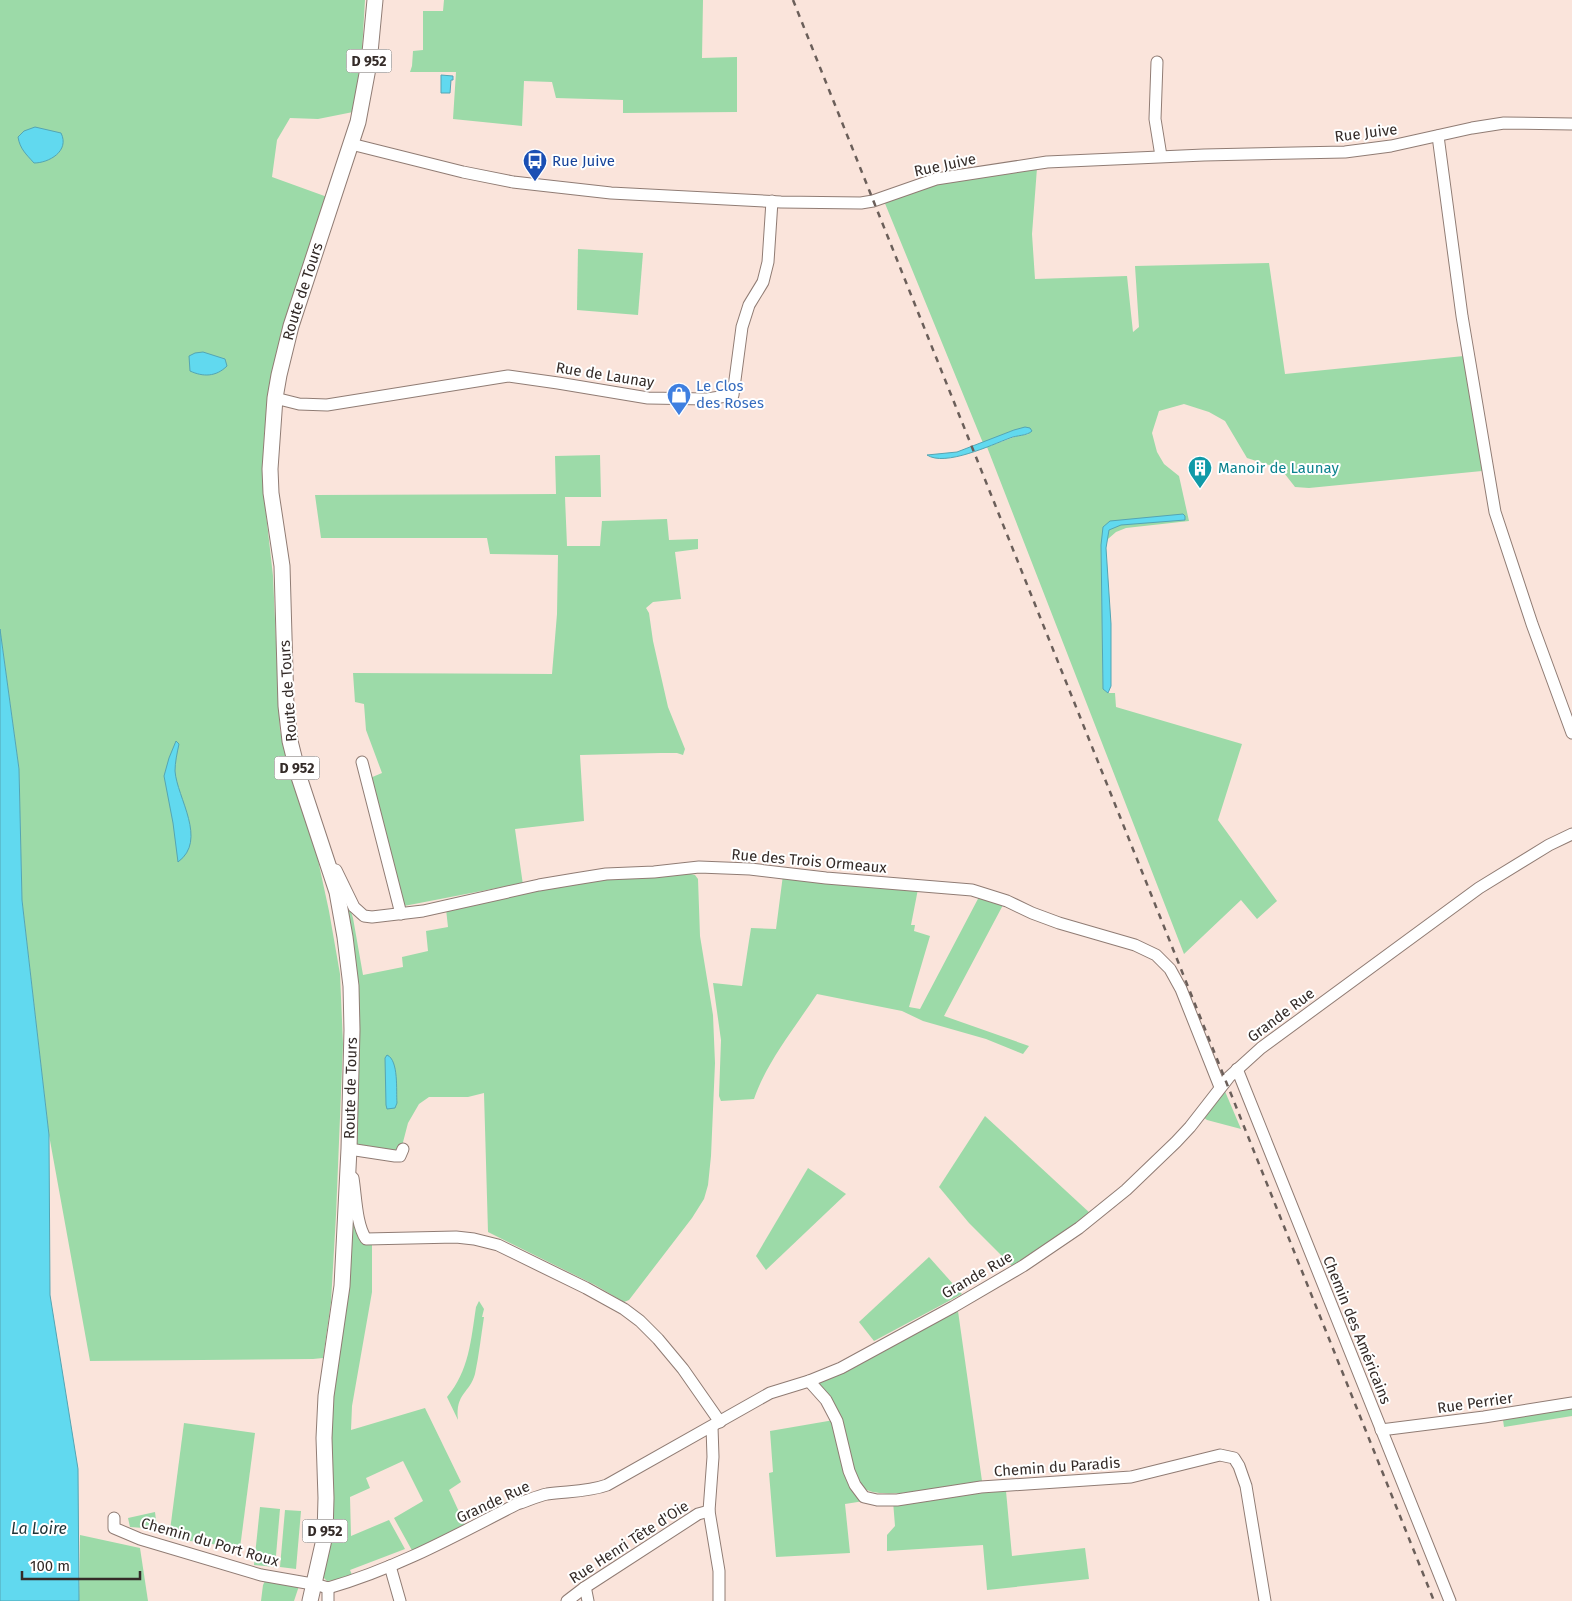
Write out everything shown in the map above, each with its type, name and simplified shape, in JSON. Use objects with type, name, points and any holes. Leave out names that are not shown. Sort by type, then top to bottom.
[{"type":"main road","name":"Route de Tours","points":[[310,1601],[316,1585],[317,1534],[324,1477],[326,1396],[342,1286],[349,1149],[352,1030],[351,986],[337,892],[299,776],[290,741],[286,706],[282,566],[270,469],[275,398],[291,326],[358,122],[369,63],[375,0]]},
{"type":"main road","name":"Route de Tours","points":[[303,1601],[316,1585]]},
{"type":"street","points":[[1157,62],[1156,119],[1161,156]]},
{"type":"street","name":"Rue Juive","points":[[351,144],[463,172],[513,182],[611,193],[772,201],[860,203],[873,201],[927,182],[951,176],[1047,162],[1161,156],[1345,152],[1390,146],[1504,123],[1572,124]]},
{"type":"street","points":[[1438,136],[1462,316],[1495,512],[1532,624],[1572,733]]},
{"type":"street","name":"Rue de Launay","points":[[275,398],[299,404],[327,405],[508,376],[648,398],[706,399],[733,395],[742,327],[749,305],[763,282],[768,262],[772,201]]},
{"type":"street","points":[[362,762],[401,914]]},
{"type":"street","name":"Grande Rue","points":[[316,1585],[390,1566],[434,1548],[524,1502],[546,1494],[595,1490],[607,1485],[770,1393],[809,1381],[841,1368],[953,1307],[1022,1266],[1080,1228],[1126,1190],[1190,1127],[1220,1087],[1237,1069],[1275,1037],[1479,888],[1549,845],[1572,834]]},
{"type":"street","name":"Rue des Trois Ormeaux","points":[[331,869],[336,870],[354,908],[364,916],[384,917],[423,911],[539,885],[606,874],[654,872],[699,867],[750,869],[826,878],[972,890],[1007,900],[1032,913],[1059,923],[1135,945],[1163,960],[1181,989],[1220,1087]]},
{"type":"street","name":"Chemin des Américains","points":[[1237,1069],[1450,1601]]},
{"type":"street","points":[[349,1149],[400,1156],[403,1149]]},
{"type":"street","points":[[347,1173],[353,1178],[362,1233],[366,1239],[456,1238],[474,1239],[498,1245],[586,1288],[624,1309],[640,1321],[658,1339],[683,1370],[716,1425],[709,1511],[719,1571],[719,1601]]},
{"type":"street","name":"Chemin du Paradis","points":[[809,1381],[826,1400],[837,1421],[849,1471],[855,1485],[864,1497],[877,1500],[897,1500],[981,1488],[1131,1476],[1220,1455],[1234,1458],[1246,1486],[1266,1601]]},
{"type":"street","name":"Rue Perrier","points":[[1381,1430],[1484,1417],[1572,1403]]},
{"type":"street","name":"Rue Henri Tête d'Oie","points":[[567,1601],[698,1514],[709,1511]]},
{"type":"street","name":"Chemin du Port Roux","points":[[114,1518],[114,1528],[140,1539],[261,1576],[316,1585]]},
{"type":"street","points":[[390,1566],[400,1601]]},
{"type":"street","points":[[316,1585],[328,1601]]},
{"type":"street","points":[[584,1588],[588,1601]]},
{"type":"green space","points":[[0,0],[365,0],[362,51],[353,112],[318,119],[290,118],[277,140],[272,177],[330,198],[275,368],[264,434],[263,487],[273,576],[280,730],[288,767],[318,860],[340,974],[343,1044],[336,1215],[331,1302],[323,1358],[90,1361],[49,1135],[22,900],[19,769],[0,629]]},
{"type":"green space","points":[[444,0],[703,0],[702,58],[737,57],[737,112],[623,113],[623,100],[556,98],[552,82],[524,81],[522,126],[453,119],[456,72],[410,72],[413,51],[423,50],[423,11],[443,11]]},
{"type":"green space","points":[[1037,168],[1032,234],[1035,279],[1127,276],[1133,332],[1139,327],[1135,266],[1269,263],[1285,374],[1464,356],[1482,471],[1309,488],[1295,487],[1281,469],[1247,458],[1225,421],[1209,412],[1184,404],[1159,411],[1152,433],[1157,452],[1164,464],[1179,476],[1189,521],[1126,528],[1116,532],[1101,545],[1103,689],[1108,693],[1115,693],[1116,707],[1242,744],[1218,820],[1277,901],[1257,919],[1241,900],[1184,954],[987,447],[1017,436],[1029,434],[1014,430],[983,443],[884,201],[930,185]]},
{"type":"green space","points":[[578,249],[643,253],[638,315],[577,310]]},
{"type":"green space","points":[[600,455],[601,497],[565,497],[567,546],[600,546],[602,521],[667,519],[669,540],[698,539],[698,549],[675,552],[681,599],[653,602],[646,608],[649,613],[653,641],[668,707],[685,749],[683,755],[661,753],[580,755],[584,821],[515,829],[523,885],[512,885],[404,906],[370,778],[382,773],[366,730],[364,704],[355,702],[353,673],[552,674],[557,614],[558,555],[490,554],[487,538],[321,538],[315,495],[556,494],[555,456]]},
{"type":"green space","points":[[687,873],[695,875],[698,879],[700,936],[713,1015],[715,1063],[708,1185],[704,1199],[692,1218],[629,1300],[624,1302],[595,1285],[488,1232],[484,1093],[468,1097],[429,1097],[419,1104],[408,1123],[402,1146],[397,1151],[356,1145],[345,892],[353,918],[363,975],[403,967],[402,957],[428,951],[426,931],[448,927],[446,909],[587,880]]},
{"type":"green space","points":[[783,875],[918,889],[911,925],[915,925],[914,931],[930,936],[909,1007],[920,1009],[980,895],[1003,905],[944,1016],[1029,1046],[1023,1054],[986,1039],[923,1021],[902,1011],[817,994],[774,1058],[759,1085],[754,1099],[721,1101],[719,1096],[721,1040],[713,983],[742,986],[751,928],[776,929]]},
{"type":"green space","points":[[1224,1089],[1241,1129],[1207,1120],[1203,1117]]},
{"type":"green space","points":[[985,1116],[1091,1214],[1012,1266],[969,1223],[939,1187]]},
{"type":"green space","points":[[808,1168],[846,1194],[766,1270],[756,1256]]},
{"type":"green space","points":[[351,1189],[363,1243],[372,1245],[372,1292],[352,1406],[351,1430],[425,1408],[461,1482],[449,1490],[466,1527],[414,1554],[394,1518],[423,1501],[403,1461],[366,1478],[370,1488],[350,1497],[351,1536],[389,1520],[405,1549],[350,1570],[352,1575],[327,1581],[323,1577],[330,1410]]},
{"type":"green space","points":[[929,1257],[962,1294],[874,1341],[859,1322]]},
{"type":"green space","points":[[479,1301],[484,1309],[482,1317],[484,1317],[478,1360],[473,1380],[459,1404],[458,1420],[447,1397],[465,1366],[476,1307]]},
{"type":"green space","points":[[958,1311],[982,1481],[906,1493],[877,1493],[867,1490],[862,1486],[856,1475],[819,1384],[821,1381]]},
{"type":"green space","points":[[1572,1407],[1572,1416],[1504,1427],[1503,1420]]},
{"type":"green space","points":[[834,1420],[864,1501],[845,1504],[850,1553],[776,1557],[769,1473],[773,1472],[770,1431]]},
{"type":"green space","points":[[184,1423],[255,1433],[240,1548],[169,1538]]},
{"type":"green space","points":[[1006,1491],[1012,1556],[1085,1548],[1089,1579],[987,1590],[983,1545],[887,1551],[887,1535],[895,1526],[893,1501]]},
{"type":"green space","points":[[260,1507],[280,1509],[275,1567],[254,1565]]},
{"type":"green space","points":[[285,1510],[301,1511],[296,1569],[280,1567]]},
{"type":"green space","points":[[155,1512],[157,1529],[130,1527],[128,1518]]},
{"type":"green space","points":[[80,1535],[140,1548],[148,1601],[79,1601]]},
{"type":"green space","points":[[265,1581],[299,1586],[294,1601],[261,1601]]},
{"type":"water","points":[[441,75],[453,76],[450,93],[441,93]]},
{"type":"water","points":[[35,127],[61,133],[63,145],[52,158],[34,163],[22,148],[18,137],[24,131]]},
{"type":"water","points":[[203,352],[225,359],[227,366],[223,370],[209,375],[190,371],[189,356]]},
{"type":"water","points":[[1025,427],[1030,428],[1032,431],[968,454],[945,458],[935,458],[927,455],[957,452]]},
{"type":"water","points":[[1183,514],[1185,520],[1121,525],[1109,530],[1106,548],[1111,624],[1111,686],[1108,693],[1103,689],[1101,545],[1103,527],[1110,521]]},
{"type":"water","name":"La Loire","points":[[0,629],[19,769],[22,900],[49,1135],[50,1295],[78,1469],[79,1601],[0,1601]]},
{"type":"water","points":[[176,741],[179,744],[175,771],[191,831],[187,853],[178,862],[164,776]]},
{"type":"water","points":[[387,1055],[391,1058],[395,1069],[397,1103],[395,1108],[387,1109],[385,1058]]},
{"type":"railway","points":[[793,0],[1434,1601]]},
{"type":"place","name":"Rue Juive","points":[[535,182]]},
{"type":"place","name":"Le Clos des Roses","points":[[679,416]]},
{"type":"place","name":"Manoir de Launay","points":[[1200,489]]}]
